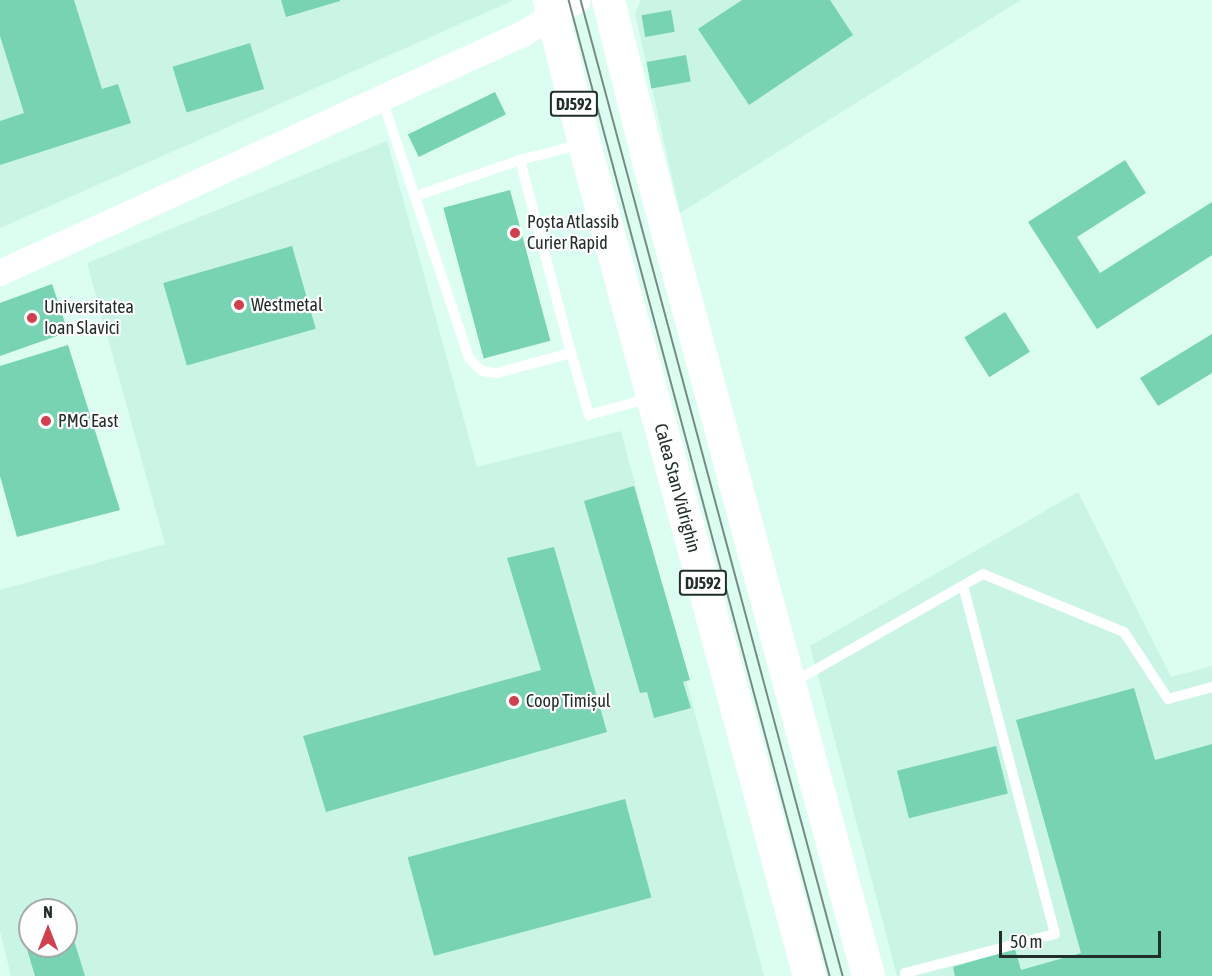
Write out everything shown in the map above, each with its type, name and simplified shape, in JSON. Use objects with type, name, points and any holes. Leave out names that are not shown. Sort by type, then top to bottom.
[{"type":"main road","points":[[608,0],[648,161],[868,976]]},
{"type":"main road","name":"Calea Stan Vidrighin","points":[[560,6],[584,144],[809,976]]},
{"type":"street","points":[[0,273],[382,99],[560,6]]},
{"type":"lane","points":[[382,99],[469,358],[482,371],[497,373],[571,353]]},
{"type":"lane","points":[[416,196],[520,160],[584,144]]},
{"type":"lane","points":[[520,160],[589,415],[653,397]]},
{"type":"lane","points":[[790,684],[983,574],[1124,632],[1168,699],[1212,687]]},
{"type":"lane","points":[[906,976],[905,973],[1054,934],[963,586]]},
{"type":"shaded area","points":[[0,0],[514,0],[0,228]]},
{"type":"shaded area","points":[[641,0],[1021,0],[680,213],[635,13]]},
{"type":"shaded area","points":[[387,141],[477,467],[621,431],[764,976],[11,976],[0,931],[0,590],[165,544],[87,263]]},
{"type":"shaded area","points":[[1078,492],[1171,677],[1212,666],[1212,976],[897,976],[810,646]]},
{"type":"building","points":[[0,0],[74,0],[102,89],[118,84],[131,123],[0,165],[0,121],[24,113],[0,36]]},
{"type":"building","points":[[281,0],[340,0],[340,1],[286,17]]},
{"type":"building","points":[[742,0],[830,0],[853,35],[749,105],[698,29]]},
{"type":"building","points":[[671,10],[675,32],[645,37],[641,15]]},
{"type":"building","points":[[250,43],[264,89],[187,113],[173,67]]},
{"type":"building","points":[[686,55],[691,82],[651,89],[647,62]]},
{"type":"building","points":[[495,92],[506,114],[419,157],[408,135]]},
{"type":"building","points":[[1125,160],[1146,193],[1077,237],[1100,273],[1212,202],[1212,255],[1097,329],[1028,222]]},
{"type":"building","points":[[510,190],[550,341],[484,359],[443,208]]},
{"type":"building","name":"Westmetal","points":[[292,246],[316,329],[187,366],[163,283]]},
{"type":"building","name":"Universitatea Ioan Slavici","points":[[52,284],[68,332],[0,356],[0,303]]},
{"type":"building","points":[[1005,312],[1030,352],[989,377],[964,337]]},
{"type":"building","points":[[1212,334],[1212,373],[1158,406],[1140,378]]},
{"type":"building","name":"PMG East","points":[[68,345],[120,510],[17,537],[0,476],[0,366]]},
{"type":"building","points":[[634,486],[690,680],[683,682],[691,708],[654,718],[647,692],[640,693],[584,501]]},
{"type":"building","name":"Coop Timișul","points":[[554,547],[607,732],[326,812],[303,736],[541,670],[507,558]]},
{"type":"building","points":[[1134,688],[1155,760],[1212,744],[1212,976],[955,976],[953,967],[1015,949],[1021,970],[1081,953],[1016,720]]},
{"type":"building","points":[[996,746],[1008,794],[909,818],[897,771]]},
{"type":"building","points":[[625,799],[651,898],[434,956],[408,857]]},
{"type":"building","points":[[78,953],[85,976],[35,976],[30,958],[78,958]]},
{"type":"tram line","points":[[569,0],[830,976]]},
{"type":"tram line","points":[[581,0],[843,976]]},
{"type":"place","name":"Poșta Atlassib Curier Rapid","points":[[515,233]]},
{"type":"place","name":"Westmetal","points":[[239,305]]},
{"type":"place","name":"Universitatea Ioan Slavici","points":[[32,318]]},
{"type":"place","name":"PMG East","points":[[46,421]]},
{"type":"place","name":"Coop Timișul","points":[[514,701]]}]
